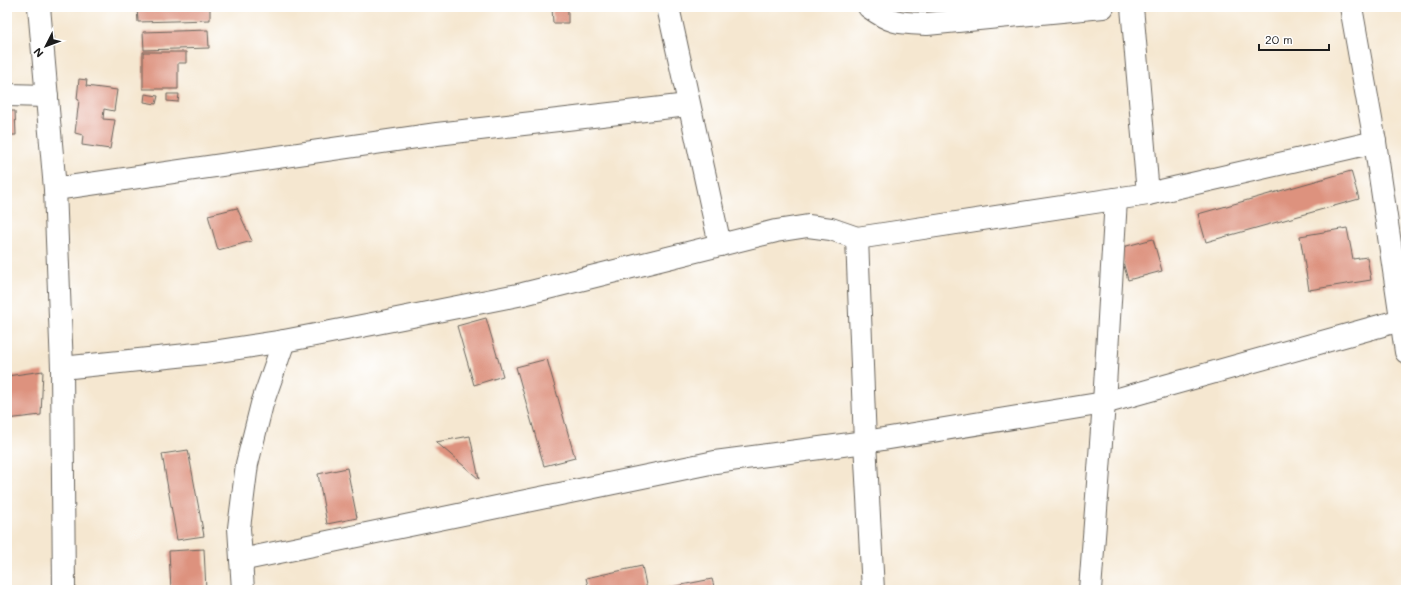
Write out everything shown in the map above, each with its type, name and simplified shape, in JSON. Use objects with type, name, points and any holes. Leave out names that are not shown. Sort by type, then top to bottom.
[{"type":"street","points":[[39,7],[55,190],[62,368],[64,590]]},
{"type":"street","points":[[668,7],[688,105],[720,245]]},
{"type":"street","points":[[869,7],[884,18],[900,23],[927,24],[1103,7]]},
{"type":"street","points":[[1132,7],[1148,194]]},
{"type":"street","points":[[1351,7],[1375,142],[1406,352]]},
{"type":"street","points":[[7,95],[47,96]]},
{"type":"street","points":[[55,190],[437,134],[688,105]]},
{"type":"street","points":[[62,368],[206,353],[284,341],[523,294],[776,231],[808,226],[832,229],[857,238],[1148,194],[1375,142]]},
{"type":"street","points":[[1090,590],[1104,403],[1116,199]]},
{"type":"street","points":[[857,238],[864,442],[873,590]]},
{"type":"street","points":[[241,560],[715,462],[864,442],[1104,403],[1401,320]]},
{"type":"street","points":[[243,590],[240,528],[247,464],[262,404],[284,341]]},
{"type":"building","points":[[137,7],[210,7],[210,20],[138,22]]},
{"type":"building","points":[[568,7],[568,23],[553,23],[552,8]]},
{"type":"building","points":[[208,30],[209,48],[144,50],[143,32]]},
{"type":"building","points":[[143,52],[186,52],[186,63],[178,63],[178,89],[143,89]]},
{"type":"building","points":[[79,79],[87,80],[86,86],[117,90],[114,111],[104,109],[103,119],[115,120],[110,149],[82,145],[83,135],[75,133],[79,100],[77,99]]},
{"type":"building","points":[[145,94],[158,96],[156,104],[144,102]]},
{"type":"building","points":[[167,94],[179,94],[178,102],[167,101]]},
{"type":"building","points":[[7,111],[15,111],[16,135],[7,135]]},
{"type":"building","points":[[1351,171],[1359,199],[1206,242],[1198,214]]},
{"type":"building","points":[[237,208],[252,241],[218,250],[208,215]]},
{"type":"building","points":[[1347,228],[1353,259],[1367,257],[1371,280],[1309,290],[1300,236]]},
{"type":"building","points":[[1153,239],[1162,271],[1128,280],[1119,248]]},
{"type":"building","points":[[486,318],[503,376],[474,385],[457,326]]},
{"type":"building","points":[[547,359],[575,458],[544,466],[516,367]]},
{"type":"building","points":[[43,371],[41,415],[7,419],[7,376]]},
{"type":"building","points":[[470,436],[479,479],[436,442]]},
{"type":"building","points":[[188,450],[204,536],[177,540],[162,454]]},
{"type":"building","points":[[347,468],[357,518],[327,524],[318,474]]},
{"type":"building","points":[[204,549],[206,590],[171,590],[169,551]]},
{"type":"building","points":[[642,566],[647,590],[589,590],[586,578]]},
{"type":"building","points":[[712,579],[715,590],[666,590],[666,588]]}]
